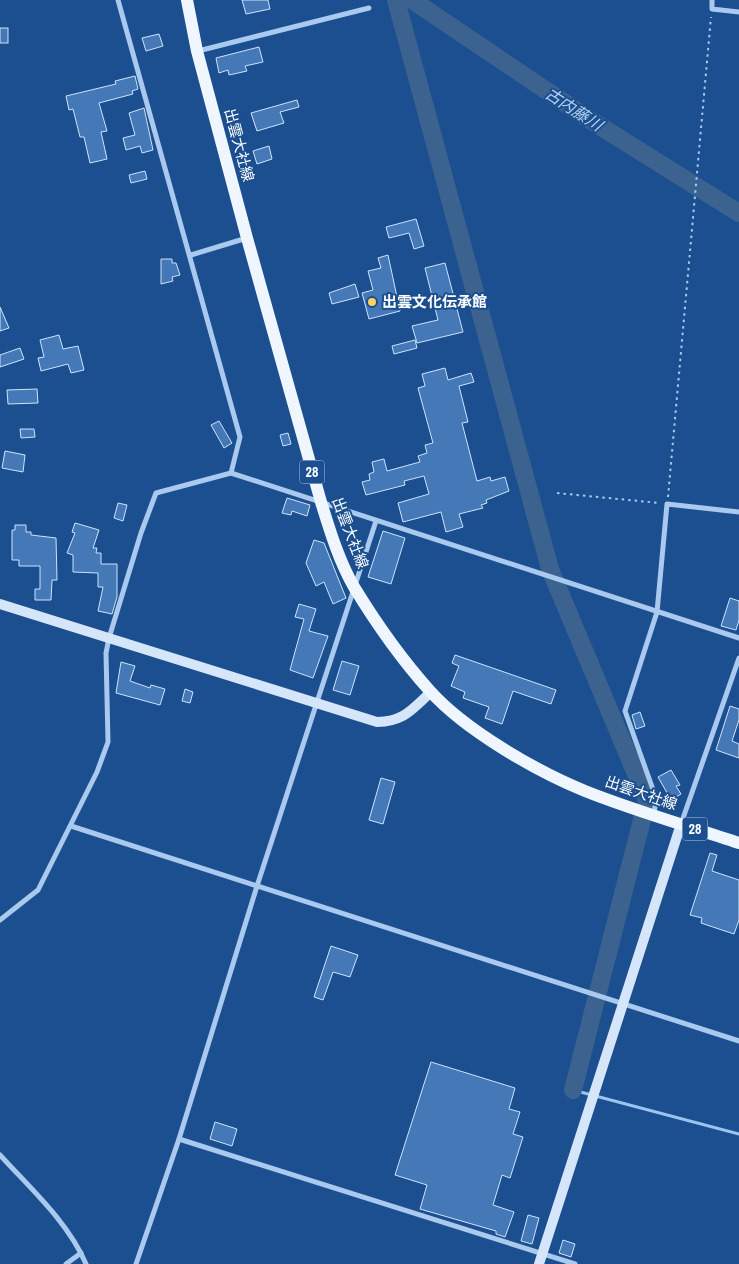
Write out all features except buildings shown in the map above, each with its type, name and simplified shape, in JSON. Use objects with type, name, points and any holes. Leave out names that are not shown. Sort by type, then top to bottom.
[{"type":"main road","name":"出雲大社線","points":[[187,0],[197,51],[321,502],[334,543],[354,586],[430,692],[468,725],[525,761],[583,790],[739,843]]},
{"type":"street","points":[[118,0],[191,255],[240,437],[231,474]]},
{"type":"street","points":[[712,0],[712,9],[739,12]]},
{"type":"street","points":[[197,51],[369,8]]},
{"type":"street","points":[[191,255],[247,238]]},
{"type":"street","points":[[0,920],[38,890],[97,772],[108,742],[106,653],[141,533],[156,493],[231,474],[739,638]]},
{"type":"street","points":[[653,815],[656,798],[625,711],[657,612],[667,504],[739,512]]},
{"type":"street","points":[[136,1264],[180,1138],[257,886],[376,521]]},
{"type":"street","points":[[0,604],[377,722],[393,722],[407,714],[430,692]]},
{"type":"street","points":[[539,1264],[681,824],[739,658]]},
{"type":"street","points":[[71,826],[739,1041]]},
{"type":"street","points":[[180,1138],[575,1264]]},
{"type":"street","points":[[0,1155],[56,1218],[81,1253],[86,1264]]},
{"type":"street","points":[[66,1264],[81,1253]]},
{"type":"path","points":[[557,493],[667,504],[712,9]]},
{"type":"waterway","points":[[396,0],[550,569],[647,800],[573,1090]]},
{"type":"waterway","name":"古内藤川","points":[[412,0],[587,118],[739,213]]},
{"type":"waterway","points":[[573,1090],[739,1134]]},
{"type":"place","name":"出雲文化伝承館","points":[[372,302]]}]
